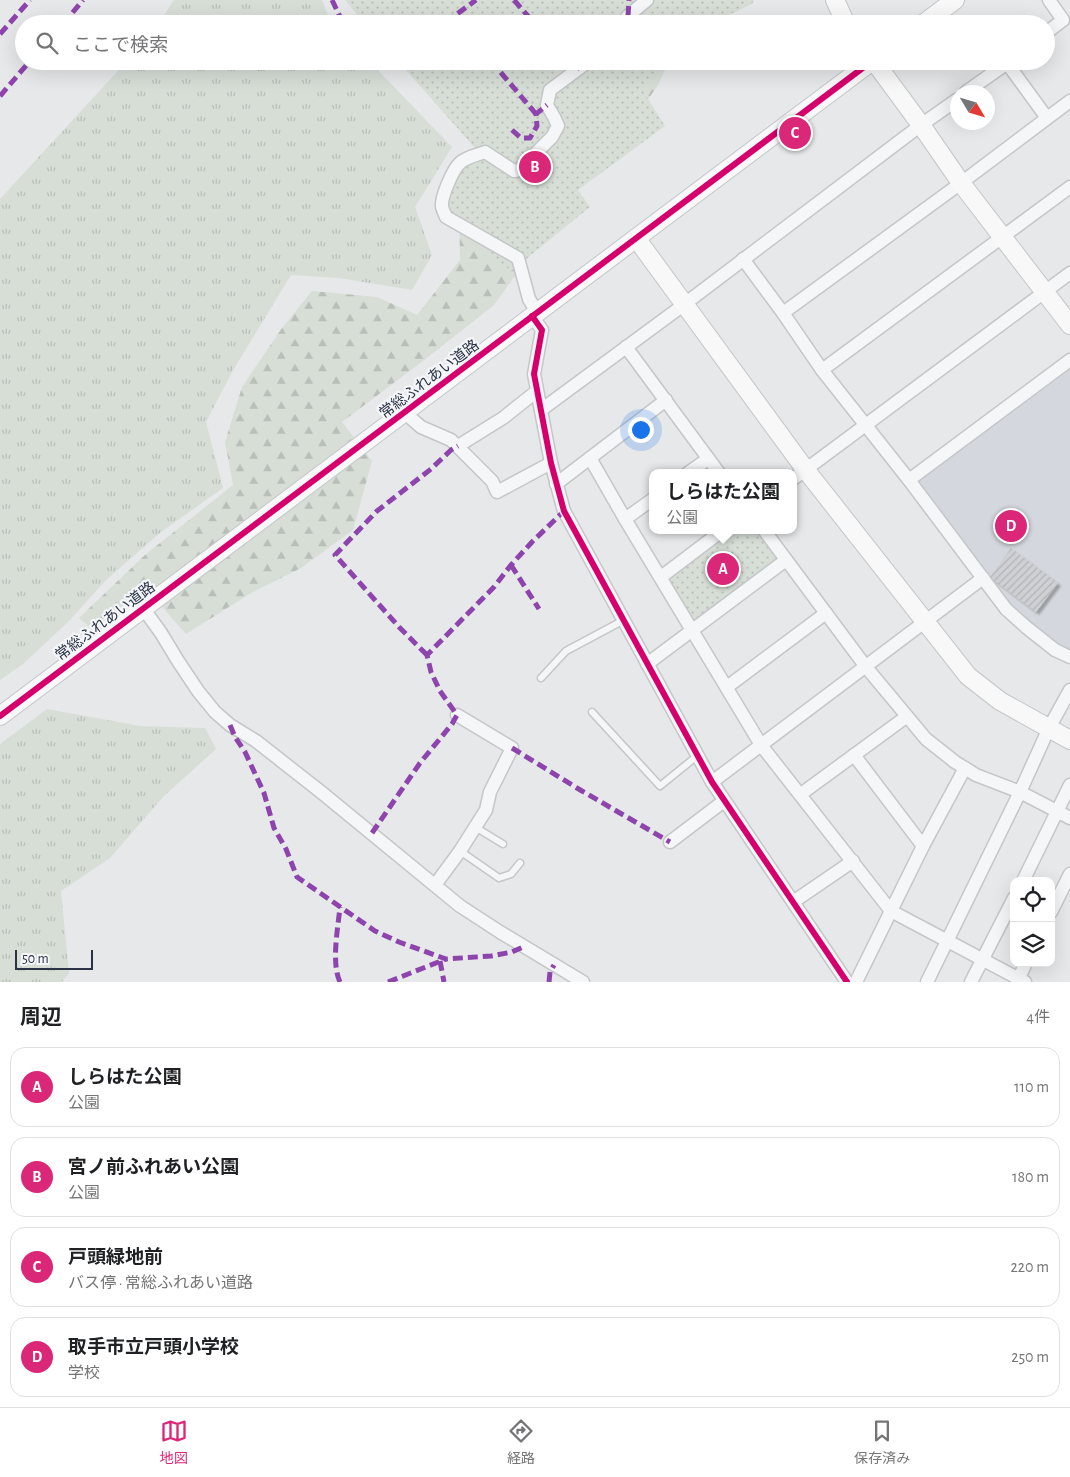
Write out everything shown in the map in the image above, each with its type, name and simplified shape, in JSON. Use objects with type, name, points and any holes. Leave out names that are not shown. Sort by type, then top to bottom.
[{"type":"street","points":[[629,15],[647,0]]},
{"type":"street","points":[[835,0],[842,15]]},
{"type":"street","points":[[935,15],[955,0]]},
{"type":"street","points":[[1049,0],[1063,20],[1055,26]]},
{"type":"street","points":[[577,70],[550,90],[547,105],[558,126],[552,137],[519,170],[514,171],[485,152],[470,157],[460,162],[452,172],[441,205],[446,217],[518,258],[529,299],[542,330],[534,374],[551,463],[564,511],[712,782],[848,982]]},
{"type":"street","name":"常総ふれあい道路","points":[[0,716],[861,70]]},
{"type":"street","points":[[880,70],[921,124],[961,182],[1070,325]]},
{"type":"street","points":[[976,85],[997,70]]},
{"type":"street","points":[[1014,70],[1047,118]]},
{"type":"street","points":[[783,313],[1070,101]]},
{"type":"street","points":[[541,410],[921,124],[950,104]]},
{"type":"street","points":[[822,370],[1070,187]]},
{"type":"street","points":[[636,238],[685,303],[796,469]]},
{"type":"street","points":[[744,258],[822,370],[866,424],[1006,608],[1026,628],[1055,650],[1070,657]]},
{"type":"street","points":[[1070,273],[799,474],[968,676],[1000,701],[1070,740]]},
{"type":"street","points":[[626,347],[716,469]]},
{"type":"street","points":[[909,480],[1070,360]]},
{"type":"street","points":[[458,446],[503,418],[537,391]]},
{"type":"street","points":[[556,484],[666,400]]},
{"type":"street","points":[[404,413],[421,427],[451,440],[492,481],[497,492],[551,463]]},
{"type":"street","points":[[590,458],[761,745],[891,911],[1020,981],[1025,967]]},
{"type":"street","points":[[694,469],[708,459]]},
{"type":"street","points":[[625,519],[649,502]]},
{"type":"street","points":[[661,577],[719,534]]},
{"type":"street","points":[[767,534],[866,667],[926,739],[976,775],[1020,792],[1070,818]]},
{"type":"street","points":[[647,664],[786,560]]},
{"type":"street","points":[[712,782],[983,578]]},
{"type":"street","points":[[143,608],[188,677],[215,712],[230,725],[256,741],[321,792],[460,906],[583,982]]},
{"type":"street","points":[[727,687],[826,614]]},
{"type":"street","points":[[927,982],[1020,792],[1049,728],[1070,690]]},
{"type":"street","points":[[435,885],[460,851],[486,810],[490,792],[512,748],[457,715]]},
{"type":"street","points":[[801,794],[906,717]]},
{"type":"street","points":[[854,755],[924,846]]},
{"type":"street","points":[[856,982],[964,768]]},
{"type":"street","points":[[1025,877],[1070,785]]},
{"type":"street","points":[[670,842],[724,800]]},
{"type":"street","points":[[793,902],[853,861]]},
{"type":"street","points":[[1055,904],[1070,874]]},
{"type":"street","points":[[971,982],[1010,906]]},
{"type":"lane","points":[[541,678],[566,652],[624,620]]},
{"type":"lane","points":[[592,712],[660,786],[697,756]]},
{"type":"lane","points":[[475,827],[503,844]]},
{"type":"lane","points":[[460,851],[499,878],[512,874],[520,864]]},
{"type":"shaded area","points":[[1070,369],[1070,652],[1027,623],[1007,602],[919,481]]},
{"type":"green space","points":[[174,0],[322,0],[329,15],[164,15]]},
{"type":"green space","points":[[345,0],[754,0],[752,4],[728,15],[358,15]]},
{"type":"green space","points":[[119,70],[378,70],[452,147],[415,207],[432,255],[412,290],[339,278],[291,275],[232,372],[206,422],[223,488],[161,532],[106,580],[69,621],[23,664],[0,680],[0,199]]},
{"type":"green space","points":[[406,70],[658,70],[642,89],[665,126],[578,190],[590,207],[511,271],[478,243],[450,223],[445,204],[466,159],[475,148]]},
{"type":"green space","points":[[596,70],[665,70],[658,85],[625,133],[553,201],[544,235],[494,305],[342,422],[372,461],[353,530],[301,568],[251,593],[186,634],[149,592],[90,627],[79,618],[145,555],[233,485],[225,442],[242,387],[282,328],[312,291],[377,297],[417,315],[460,260],[459,200]]},
{"type":"green space","points":[[729,534],[760,534],[778,560],[693,621],[669,579]]},
{"type":"green space","points":[[47,709],[140,726],[205,728],[216,749],[163,797],[110,858],[61,891],[69,973],[62,982],[0,982],[0,744]]},
{"type":"building","points":[[1011,548],[1058,583],[1036,612],[990,577]]},
{"type":"marked path","points":[[17,15],[30,0]]},
{"type":"marked path","points":[[70,15],[83,0]]},
{"type":"marked path","points":[[332,0],[339,15]]},
{"type":"marked path","points":[[456,15],[476,0]]},
{"type":"marked path","points":[[514,0],[527,15]]},
{"type":"marked path","points":[[628,15],[629,0]]},
{"type":"marked path","points":[[0,34],[15,17]]},
{"type":"marked path","points":[[0,96],[22,70]]},
{"type":"marked path","points":[[499,70],[536,114]]},
{"type":"marked path","points":[[512,130],[521,138],[530,138],[537,126],[536,114],[547,105]]},
{"type":"marked path","points":[[427,655],[399,627],[335,555],[377,511],[458,446]]},
{"type":"marked path","points":[[372,833],[420,763],[452,724],[457,715],[440,691],[431,672],[427,655],[494,587],[532,542],[564,511]]},
{"type":"marked path","points":[[511,565],[539,609]]},
{"type":"marked path","points":[[230,725],[264,793],[274,828],[286,849],[297,877],[375,931],[446,959],[491,956],[512,952],[525,946]]},
{"type":"marked path","points":[[512,748],[670,842]]},
{"type":"marked path","points":[[340,907],[336,965],[340,982]]},
{"type":"marked path","points":[[388,982],[446,959]]},
{"type":"marked path","points":[[440,961],[444,982]]},
{"type":"marked path","points":[[549,982],[550,972],[554,965]]},
{"type":"cycle path","points":[[0,716],[860,70]]},
{"type":"cycle path","points":[[532,316],[542,330],[534,374],[551,463],[564,511],[712,782],[847,982]]},
{"type":"place","name":"戸頭緑地前","points":[[795,133]]},
{"type":"place","name":"宮ノ前ふれあい公園","points":[[535,167]]},
{"type":"place","name":"取手市立戸頭小学校","points":[[1011,526]]},
{"type":"place","name":"しらはた公園","points":[[723,569]]}]
